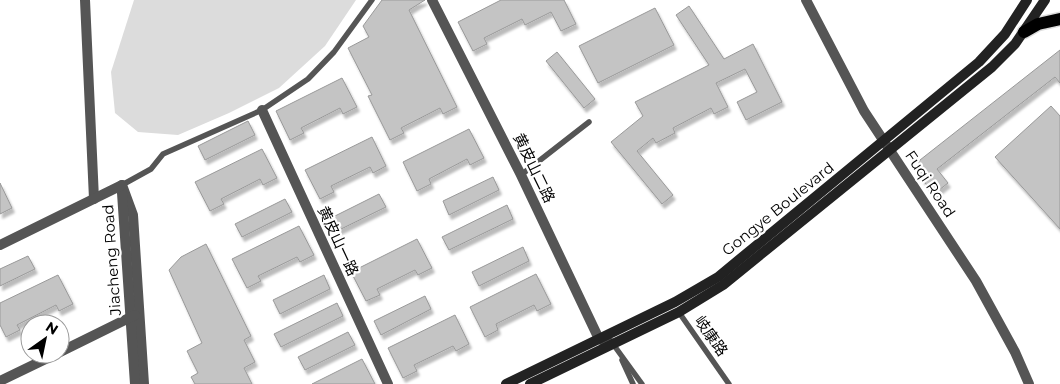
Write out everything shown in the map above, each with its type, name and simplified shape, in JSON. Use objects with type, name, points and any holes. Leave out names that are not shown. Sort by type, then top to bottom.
[{"type":"main road","points":[[1024,32],[1038,24],[1060,19]]},
{"type":"street","points":[[85,0],[94,198]]},
{"type":"street","name":"黄皮山二路","points":[[432,0],[521,175],[599,339]]},
{"type":"street","name":"Fuqi Road","points":[[806,0],[851,88],[883,141],[976,281],[1015,352],[1029,384]]},
{"type":"street","name":"Gongye Boulevard","points":[[530,384],[613,344],[677,307],[736,263],[989,52],[1009,28],[1027,0]]},
{"type":"street","name":"Gongye Boulevard","points":[[506,384],[599,339],[707,296],[741,272],[992,67],[1024,32],[1045,0]]},
{"type":"street","name":"黄皮山一路","points":[[262,110],[388,384]]},
{"type":"street","points":[[0,245],[122,185]]},
{"type":"street","name":"Jiacheng Road","points":[[122,185],[144,384]]},
{"type":"street","points":[[70,347],[136,314]]},
{"type":"street","name":"Jiacheng Road","points":[[135,384],[136,314]]},
{"type":"street","points":[[599,339],[613,344]]},
{"type":"street","points":[[0,381],[35,364]]},
{"type":"lane","points":[[122,185],[152,169],[163,154],[262,110],[308,79],[334,52],[372,0]]},
{"type":"lane","points":[[521,175],[589,122]]},
{"type":"lane","name":"岐康路","points":[[677,307],[729,384]]},
{"type":"lane","points":[[613,344],[642,384]]},
{"type":"lane","points":[[620,353],[627,374],[633,384]]},
{"type":"shaded area","points":[[134,0],[356,0],[325,46],[279,88],[229,113],[178,135],[138,132],[115,113],[111,72]]},
{"type":"building","points":[[382,0],[425,0],[409,10],[457,107],[443,114],[440,108],[401,128],[404,133],[390,140],[368,96],[372,95],[348,48],[369,37],[363,26]]},
{"type":"building","points":[[501,0],[564,0],[576,24],[561,31],[551,12],[525,25],[522,19],[484,38],[487,44],[473,51],[458,22]]},
{"type":"building","points":[[689,6],[724,59],[753,44],[782,102],[746,120],[737,102],[757,92],[745,69],[716,83],[728,107],[714,114],[711,108],[673,128],[675,133],[656,143],[653,138],[637,151],[673,195],[662,204],[611,142],[643,116],[635,102],[709,65],[676,15]]},
{"type":"building","points":[[655,8],[674,45],[598,83],[579,46]]},
{"type":"building","points":[[1060,50],[1060,83],[1055,77],[937,169],[948,183],[934,194],[918,174],[917,167],[920,160]]},
{"type":"building","points":[[557,52],[595,99],[584,108],[546,61]]},
{"type":"building","points":[[342,78],[357,107],[343,114],[340,108],[301,128],[304,133],[290,140],[276,111]]},
{"type":"building","points":[[1051,106],[1060,116],[1060,229],[995,157]]},
{"type":"building","points":[[248,121],[255,135],[205,160],[198,146]]},
{"type":"building","points":[[469,129],[484,158],[470,165],[467,159],[429,179],[431,184],[417,191],[403,162]]},
{"type":"building","points":[[372,137],[386,166],[373,173],[370,167],[331,186],[334,192],[320,199],[305,170]]},
{"type":"building","points":[[262,149],[277,178],[263,185],[260,179],[221,199],[224,204],[210,211],[195,182]]},
{"type":"building","points":[[493,177],[499,190],[449,215],[443,201]]},
{"type":"building","points":[[0,183],[12,208],[0,214]]},
{"type":"building","points":[[379,194],[386,207],[335,232],[329,219]]},
{"type":"building","points":[[285,199],[292,212],[242,237],[235,224]]},
{"type":"building","points":[[507,205],[513,219],[449,250],[442,237]]},
{"type":"building","points":[[299,226],[314,255],[300,262],[297,257],[258,276],[261,281],[247,288],[232,259]]},
{"type":"building","points":[[417,239],[432,268],[418,275],[415,270],[377,289],[380,295],[366,301],[351,272]]},
{"type":"building","points":[[206,244],[251,336],[244,340],[255,362],[244,368],[252,384],[195,384],[191,377],[198,373],[187,351],[202,343],[169,270],[181,257]]},
{"type":"building","points":[[523,247],[529,261],[479,286],[472,272]]},
{"type":"building","points":[[28,256],[35,269],[0,286],[0,269]]},
{"type":"building","points":[[536,274],[551,304],[537,311],[534,305],[496,324],[498,330],[485,337],[470,307]]},
{"type":"building","points":[[58,275],[73,304],[59,311],[56,305],[38,314],[20,314],[20,323],[17,325],[20,330],[6,337],[0,325],[0,303]]},
{"type":"building","points":[[324,275],[330,289],[280,314],[273,300]]},
{"type":"building","points":[[425,296],[431,309],[381,335],[374,321]]},
{"type":"building","points":[[337,303],[343,316],[281,347],[274,334]]},
{"type":"building","points":[[455,315],[469,344],[456,351],[453,346],[414,365],[417,371],[403,378],[388,348]]},
{"type":"building","points":[[348,332],[355,345],[305,370],[298,357]]},
{"type":"building","points":[[362,359],[375,384],[312,384]]}]
